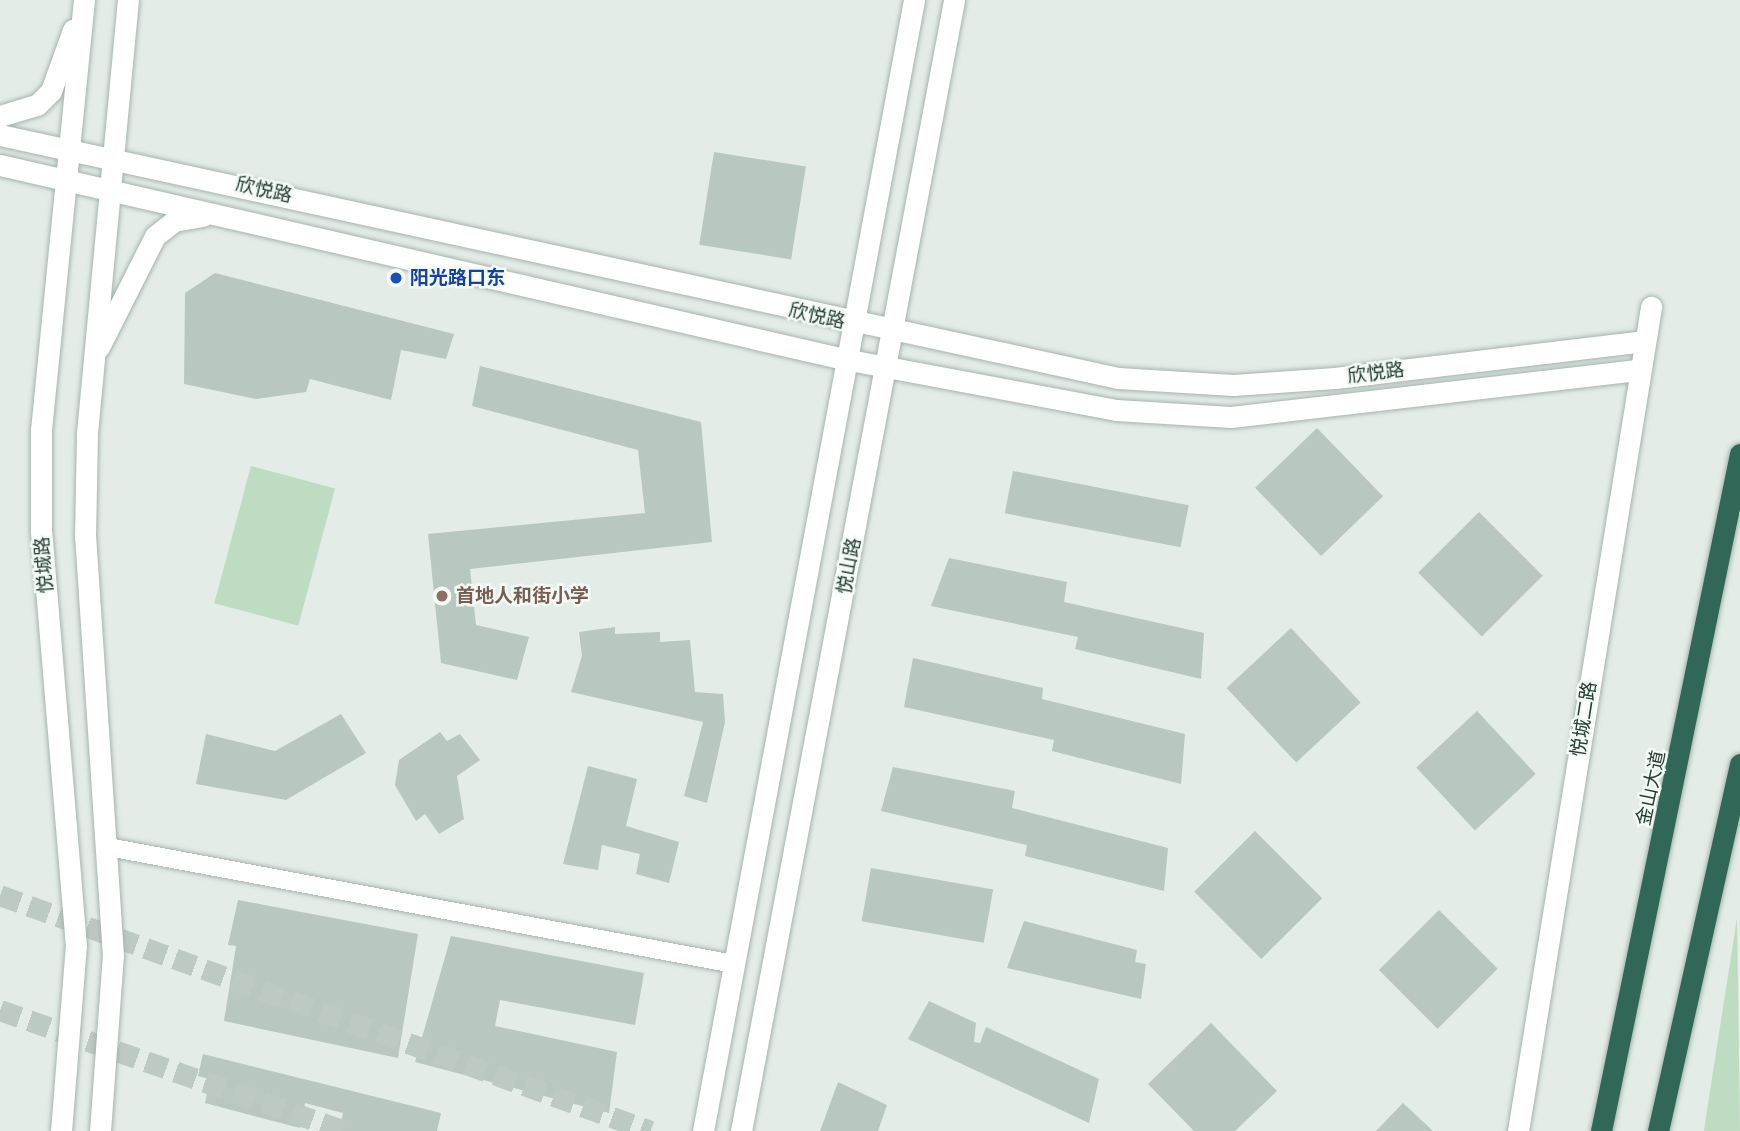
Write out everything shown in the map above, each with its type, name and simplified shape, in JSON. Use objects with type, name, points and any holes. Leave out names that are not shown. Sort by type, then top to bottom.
[{"type":"highway","name":"金山大道","points":[[1601,1131],[1740,454]]},
{"type":"highway","points":[[1661,1125],[1740,764]]},
{"type":"main road","points":[[100,1131],[113,969],[108,847],[85,537],[93,358],[117,157],[128,0]]},
{"type":"main road","points":[[703,1131],[844,359],[914,0]]},
{"type":"main road","name":"悦山路","points":[[741,1131],[887,368],[954,0]]},
{"type":"main road","points":[[0,116],[37,105],[51,91],[84,1]]},
{"type":"main road","name":"悦城路","points":[[61,1131],[76,946],[41,533],[41,456],[84,1]]},
{"type":"main road","name":"欣悦路","points":[[0,135],[69,146],[851,323],[1118,378],[1233,385],[1644,341]]},
{"type":"main road","name":"欣悦路","points":[[0,165],[844,359],[1116,410],[1231,417],[1639,370]]},
{"type":"main road","points":[[93,358],[155,236],[174,221],[212,215]]},
{"type":"main road","name":"悦城二路","points":[[1518,1131],[1651,307]]},
{"type":"street","points":[[108,847],[734,964]]},
{"type":"green space","points":[[251,466],[335,489],[298,626],[214,603]]},
{"type":"green space","points":[[1737,918],[1740,1131],[1704,1131],[1707,1110]]},
{"type":"building","points":[[714,152],[806,167],[791,259],[699,245]]},
{"type":"building","points":[[215,273],[454,334],[446,359],[401,350],[391,400],[310,379],[306,392],[256,399],[184,384],[185,293]]},
{"type":"building","points":[[480,366],[701,422],[712,542],[470,569],[476,625],[529,637],[517,680],[441,663],[428,534],[645,513],[638,450],[472,406]]},
{"type":"building","points":[[1317,428],[1383,496],[1321,556],[1255,488]]},
{"type":"building","points":[[1013,471],[1189,505],[1181,547],[1005,513]]},
{"type":"building","points":[[1479,512],[1543,576],[1482,636],[1418,573]]},
{"type":"building","points":[[949,558],[1067,582],[1064,602],[1204,633],[1201,679],[1075,649],[1078,637],[931,606]]},
{"type":"building","points":[[615,627],[615,634],[660,632],[660,642],[690,640],[695,692],[723,694],[725,722],[707,803],[684,796],[703,722],[571,692],[582,656],[579,632]]},
{"type":"building","points":[[1291,628],[1361,703],[1296,763],[1227,688]]},
{"type":"building","points":[[913,658],[1043,688],[1042,699],[1185,734],[1181,784],[1052,751],[1054,740],[904,707]]},
{"type":"building","points":[[1477,711],[1536,774],[1475,831],[1416,768]]},
{"type":"building","points":[[341,714],[366,753],[286,800],[196,784],[206,734],[275,751]]},
{"type":"building","points":[[440,732],[447,741],[460,734],[480,760],[457,776],[464,819],[439,834],[425,814],[416,821],[395,785],[399,760]]},
{"type":"building","points":[[588,766],[637,779],[626,826],[679,842],[669,883],[636,874],[640,854],[602,845],[598,870],[563,864]]},
{"type":"building","points":[[893,767],[1015,791],[1012,808],[1168,848],[1164,891],[1025,856],[1027,845],[881,811]]},
{"type":"building","points":[[1255,831],[1322,898],[1261,959],[1194,892]]},
{"type":"building","points":[[871,868],[993,890],[984,943],[862,921]]},
{"type":"building","points":[[238,900],[418,934],[398,1058],[224,1021],[236,946],[228,945]]},
{"type":"building","points":[[1439,910],[1498,969],[1438,1029],[1379,970]]},
{"type":"building","points":[[1024,921],[1137,950],[1135,962],[1146,964],[1141,999],[1007,968]]},
{"type":"building","points":[[451,936],[644,973],[635,1025],[500,1000],[495,1026],[617,1052],[609,1113],[415,1062]]},
{"type":"building","points":[[929,1001],[976,1023],[974,1042],[980,1043],[986,1027],[1099,1079],[1089,1123],[908,1039]]},
{"type":"building","points":[[1211,1023],[1277,1091],[1235,1131],[1194,1131],[1148,1084]]},
{"type":"building","points":[[203,1054],[441,1113],[437,1131],[339,1131],[343,1113],[305,1103],[300,1128],[205,1103],[210,1079],[198,1076]]},
{"type":"building","points":[[838,1082],[887,1105],[878,1131],[820,1131]]},
{"type":"building","points":[[1403,1103],[1433,1131],[1376,1131]]},
{"type":"tunnel","points":[[0,895],[651,1131]]},
{"type":"tunnel","points":[[0,1010],[346,1131]]},
{"type":"place","name":"阳光路口东","points":[[396,278]]},
{"type":"place","name":"首地人和街小学","points":[[442,596]]}]
